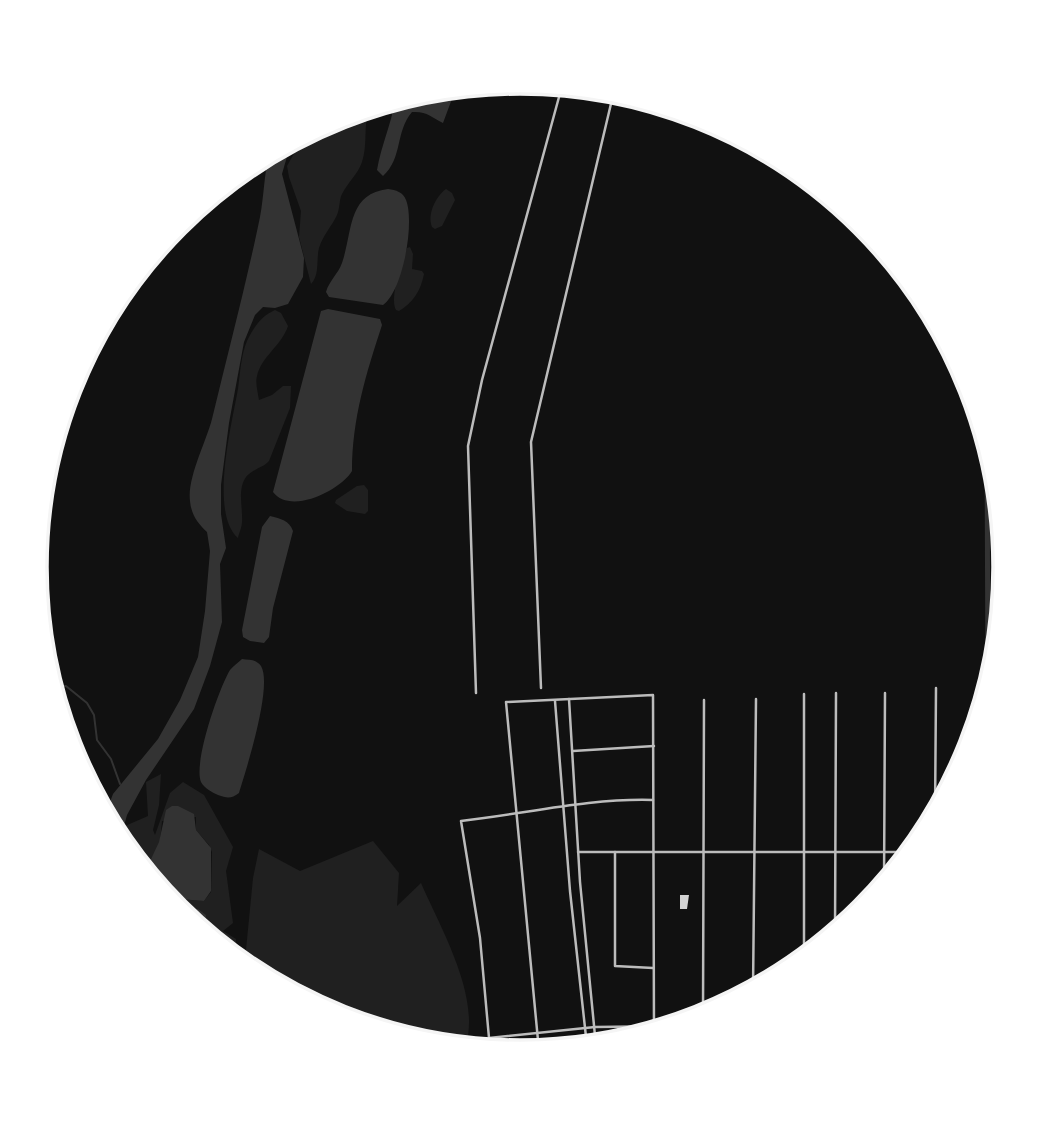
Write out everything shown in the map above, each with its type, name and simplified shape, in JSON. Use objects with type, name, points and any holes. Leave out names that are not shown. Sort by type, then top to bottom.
[{"type":"street","points":[[476,693],[468,446],[482,380],[559,96]]},
{"type":"street","points":[[541,688],[531,442],[611,103]]},
{"type":"street","points":[[935,795],[936,688]]},
{"type":"street","points":[[835,921],[836,693]]},
{"type":"street","points":[[884,870],[885,693]]},
{"type":"street","points":[[804,694],[804,946]]},
{"type":"street","points":[[538,1040],[506,702],[653,695],[654,1022]]},
{"type":"street","points":[[569,699],[578,852],[595,1035]]},
{"type":"street","points":[[753,979],[756,699]]},
{"type":"street","points":[[555,700],[586,1036]]},
{"type":"street","points":[[703,1005],[704,700]]},
{"type":"street","points":[[572,751],[654,746]]},
{"type":"street","points":[[638,1026],[595,1027],[489,1038],[480,938],[461,821],[576,803],[654,800]]},
{"type":"street","points":[[578,852],[899,852]]},
{"type":"street","points":[[615,852],[615,966],[653,968]]},
{"type":"shaded area","points":[[452,99],[443,123],[425,113],[412,112],[403,128],[394,161],[383,176],[377,170],[393,112]]},
{"type":"shaded area","points":[[367,120],[362,162],[342,194],[337,215],[321,243],[316,276],[311,284],[299,237],[301,211],[287,166],[295,152]]},
{"type":"shaded area","points":[[287,156],[282,174],[304,258],[303,277],[288,304],[275,308],[263,307],[255,315],[244,342],[221,485],[221,514],[226,548],[220,564],[222,622],[194,709],[146,780],[124,825],[110,802],[113,794],[158,739],[180,700],[198,657],[210,551],[207,532],[192,510],[191,482],[212,419],[249,268],[260,217],[266,170]]},
{"type":"shaded area","points":[[388,189],[405,197],[409,224],[405,256],[390,297],[383,305],[329,297],[326,292],[342,263],[358,206],[375,192]]},
{"type":"shaded area","points":[[446,189],[452,193],[455,200],[442,226],[435,229],[432,227],[431,212],[438,197]]},
{"type":"shaded area","points":[[410,247],[413,254],[412,269],[424,274],[416,296],[399,311],[394,304],[395,288],[407,248]]},
{"type":"shaded area","points":[[328,309],[380,319],[382,325],[357,415],[352,471],[337,486],[314,498],[302,501],[281,499],[273,492],[321,311]]},
{"type":"shaded area","points":[[275,310],[281,313],[288,326],[259,369],[257,388],[259,400],[272,395],[283,386],[291,386],[290,408],[269,461],[248,474],[243,482],[242,524],[238,538],[229,526],[225,509],[228,444],[245,346],[258,323]]},
{"type":"shaded area","points":[[364,485],[368,490],[368,511],[365,514],[347,511],[335,503],[357,486]]},
{"type":"shaded area","points":[[270,516],[287,522],[293,531],[273,608],[269,637],[264,643],[243,637],[242,630],[262,527]]},
{"type":"shaded area","points":[[242,659],[255,661],[261,666],[264,691],[239,793],[226,797],[206,788],[201,782],[199,772],[208,726],[220,692],[230,670]]},
{"type":"shaded area","points":[[161,774],[159,805],[153,830],[155,835],[170,793],[183,782],[204,795],[233,847],[226,871],[233,923],[223,931],[236,939],[236,946],[206,921],[206,915],[198,913],[184,899],[204,901],[211,892],[212,852],[196,830],[196,817],[162,821],[160,842],[150,862],[125,826],[148,816],[146,782]]},
{"type":"shaded area","points":[[178,806],[194,814],[196,830],[211,848],[211,891],[204,901],[184,899],[150,862],[159,842],[166,810]]},
{"type":"shaded area","points":[[373,841],[399,873],[397,906],[421,883],[448,942],[464,986],[468,1008],[467,1038],[398,1025],[339,1005],[284,977],[246,953],[253,878],[259,849],[300,871]]},
{"type":"shaded area","points":[[194,909],[206,915],[206,921]]},
{"type":"building","points":[[680,895],[689,895],[687,909],[680,909]]},
{"type":"waterway","points":[[987,489],[988,643]]},
{"type":"waterway","points":[[62,686],[66,686],[87,703],[94,715],[97,740],[111,759],[120,784]]}]
